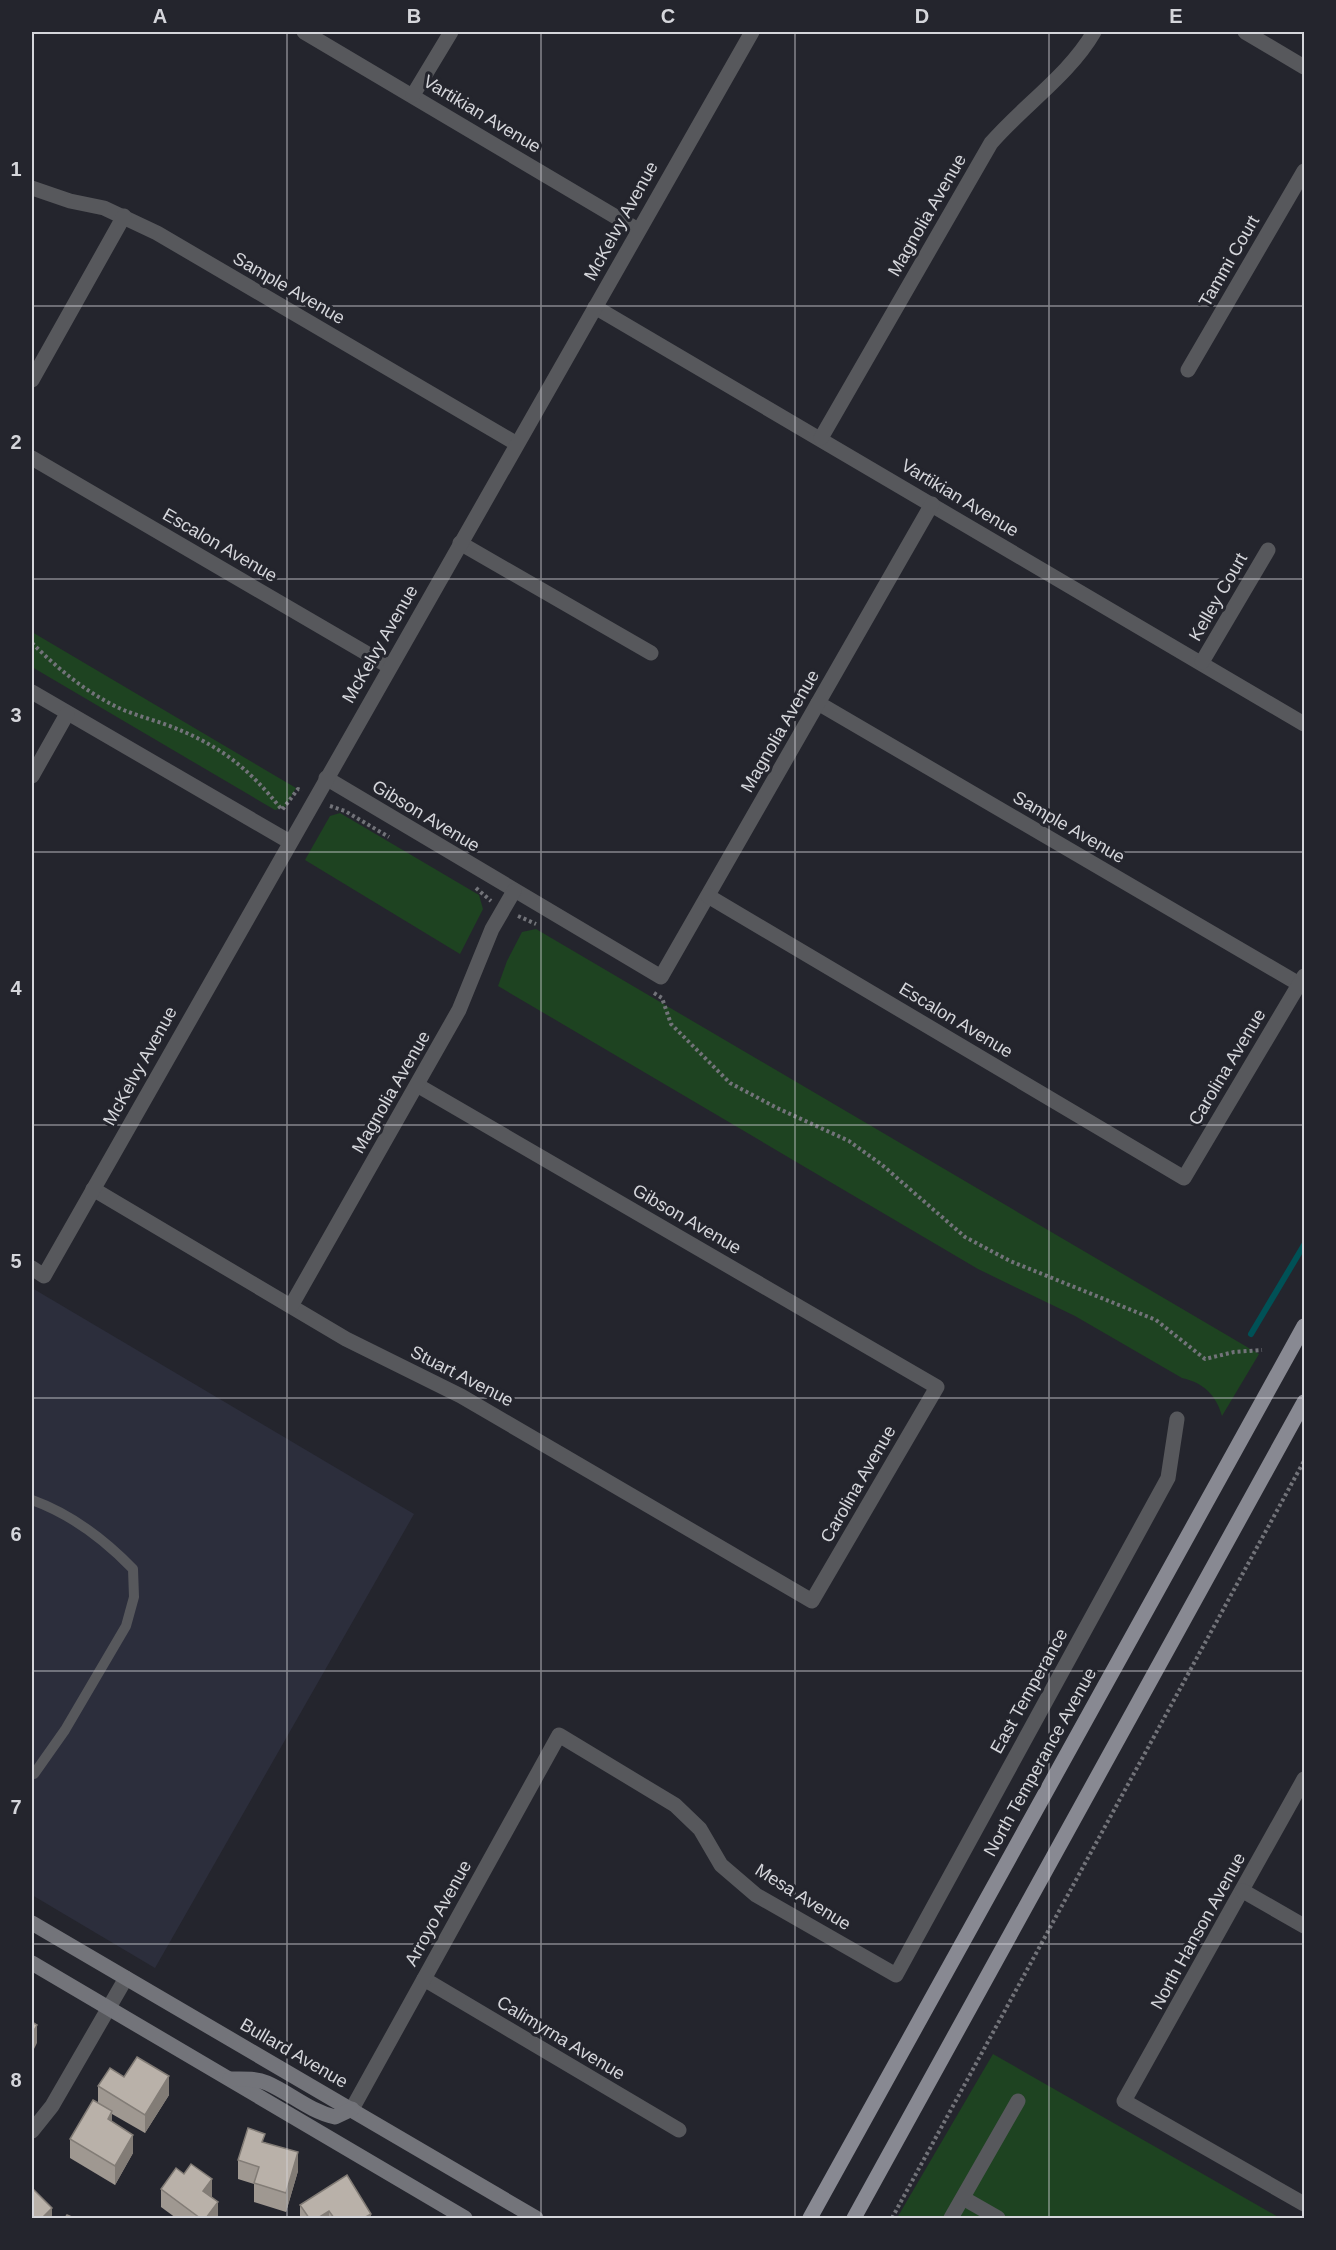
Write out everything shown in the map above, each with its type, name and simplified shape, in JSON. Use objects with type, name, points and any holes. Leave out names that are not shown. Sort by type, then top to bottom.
[{"type":"main road","name":"North Temperance Avenue","points":[[810,2218],[1305,1326]]},
{"type":"main road","points":[[854,2218],[1305,1402]]},
{"type":"main road","name":"Bullard Avenue","points":[[32,1923],[536,2218]]},
{"type":"main road","points":[[32,1963],[465,2218]]},
{"type":"main road","points":[[230,2079],[266,2082],[327,2115],[340,2116],[352,2109]]},
{"type":"street","name":"Vartikian Avenue","points":[[304,32],[638,230]]},
{"type":"street","points":[[413,95],[451,32]]},
{"type":"street","name":"McKelvy Avenue","points":[[38,1272],[93,1189],[752,32]]},
{"type":"street","name":"Magnolia Avenue","points":[[821,438],[991,143],[1015,115],[1066,70],[1094,32]]},
{"type":"street","points":[[1253,33],[1305,67]]},
{"type":"street","name":"Tammi Court","points":[[1188,370],[1305,171]]},
{"type":"street","name":"Sample Avenue","points":[[32,188],[124,216],[517,444]]},
{"type":"street","points":[[32,380],[124,216]]},
{"type":"street","name":"Vartikian Avenue","points":[[595,307],[1305,724]]},
{"type":"street","name":"Escalon Avenue","points":[[32,458],[390,667]]},
{"type":"street","name":"Magnolia Avenue","points":[[661,977],[933,504]]},
{"type":"street","points":[[460,543],[651,653]]},
{"type":"street","name":"Kelley Court","points":[[1202,662],[1268,550]]},
{"type":"street","points":[[32,692],[290,842]]},
{"type":"street","name":"Sample Avenue","points":[[818,703],[1302,980]]},
{"type":"street","points":[[32,776],[67,714]]},
{"type":"street","name":"Gibson Avenue","points":[[326,778],[661,977]]},
{"type":"street","name":"Magnolia Avenue","points":[[291,1306],[459,1010],[482,952],[514,891]]},
{"type":"street","name":"Escalon Avenue","points":[[708,896],[1184,1178]]},
{"type":"street","name":"Carolina Avenue","points":[[1184,1178],[1302,980]]},
{"type":"street","name":"Gibson Avenue","points":[[417,1085],[937,1387]]},
{"type":"street","name":"Stuart Avenue","points":[[93,1189],[346,1339],[498,1417],[812,1601]]},
{"type":"street","name":"Carolina Avenue","points":[[812,1601],[937,1387]]},
{"type":"street","name":"East Temperance","points":[[896,1975],[1168,1478],[1177,1419]]},
{"type":"street","name":"Mesa Avenue","points":[[559,1735],[675,1806],[700,1829],[721,1865],[756,1895],[896,1975]]},
{"type":"street","name":"Arroyo Avenue","points":[[352,2109],[559,1735]]},
{"type":"street","name":"North Hanson Avenue","points":[[1305,1779],[1124,2101],[1305,2204]]},
{"type":"street","points":[[1243,1891],[1305,1926]]},
{"type":"street","points":[[32,2131],[52,2106],[126,1978]]},
{"type":"street","name":"Calimyrna Avenue","points":[[424,1980],[679,2130]]},
{"type":"street","points":[[951,2218],[1018,2100]]},
{"type":"street","points":[[963,2198],[998,2218]]},
{"type":"lane","points":[[32,1500],[60,1510],[112,1547],[133,1569],[134,1597],[126,1626],[65,1730],[32,1774]]},
{"type":"path","points":[[32,643],[72,678],[119,708],[195,736],[238,762],[260,782],[282,810],[298,789],[345,811],[395,841]]},
{"type":"path","points":[[466,883],[504,909],[546,929]]},
{"type":"path","points":[[652,992],[662,998],[671,1024],[730,1083],[777,1108],[849,1141],[881,1164],[965,1237],[1010,1261],[1156,1320],[1205,1359],[1234,1352],[1262,1350]]},
{"type":"path","points":[[892,2218],[1293,1479],[1305,1461]]},
{"type":"shaded area","points":[[32,1288],[414,1514],[155,1968],[32,1895]]},
{"type":"green space","points":[[32,632],[296,788],[285,807],[275,810],[32,667]]},
{"type":"green space","points":[[340,813],[479,895],[483,909],[460,954],[305,860],[330,816]]},
{"type":"green space","points":[[536,929],[1259,1354],[1222,1416],[1213,1396],[1197,1383],[1182,1378],[1075,1316],[978,1269],[498,986],[507,961],[522,932]]},
{"type":"green space","points":[[993,2054],[1280,2218],[897,2218]]},
{"type":"building","points":[[32,2022],[37,2025],[32,2034]]},
{"type":"building","points":[[137,2057],[169,2076],[145,2115],[98,2086],[110,2068],[124,2077]]},
{"type":"building","points":[[93,2100],[112,2111],[108,2119],[133,2135],[115,2166],[70,2139]]},
{"type":"building","points":[[248,2128],[265,2134],[262,2142],[298,2152],[286,2193],[254,2183],[259,2167],[238,2160]]},
{"type":"building","points":[[191,2164],[212,2179],[203,2191],[218,2202],[206,2218],[200,2218],[161,2189],[176,2168],[184,2174]]},
{"type":"building","points":[[347,2175],[371,2214],[364,2218],[334,2218],[329,2211],[318,2218],[309,2218],[300,2205]]},
{"type":"building","points":[[32,2188],[52,2208],[42,2218],[32,2218]]},
{"type":"waterway","points":[[1251,1334],[1304,1245]]}]
